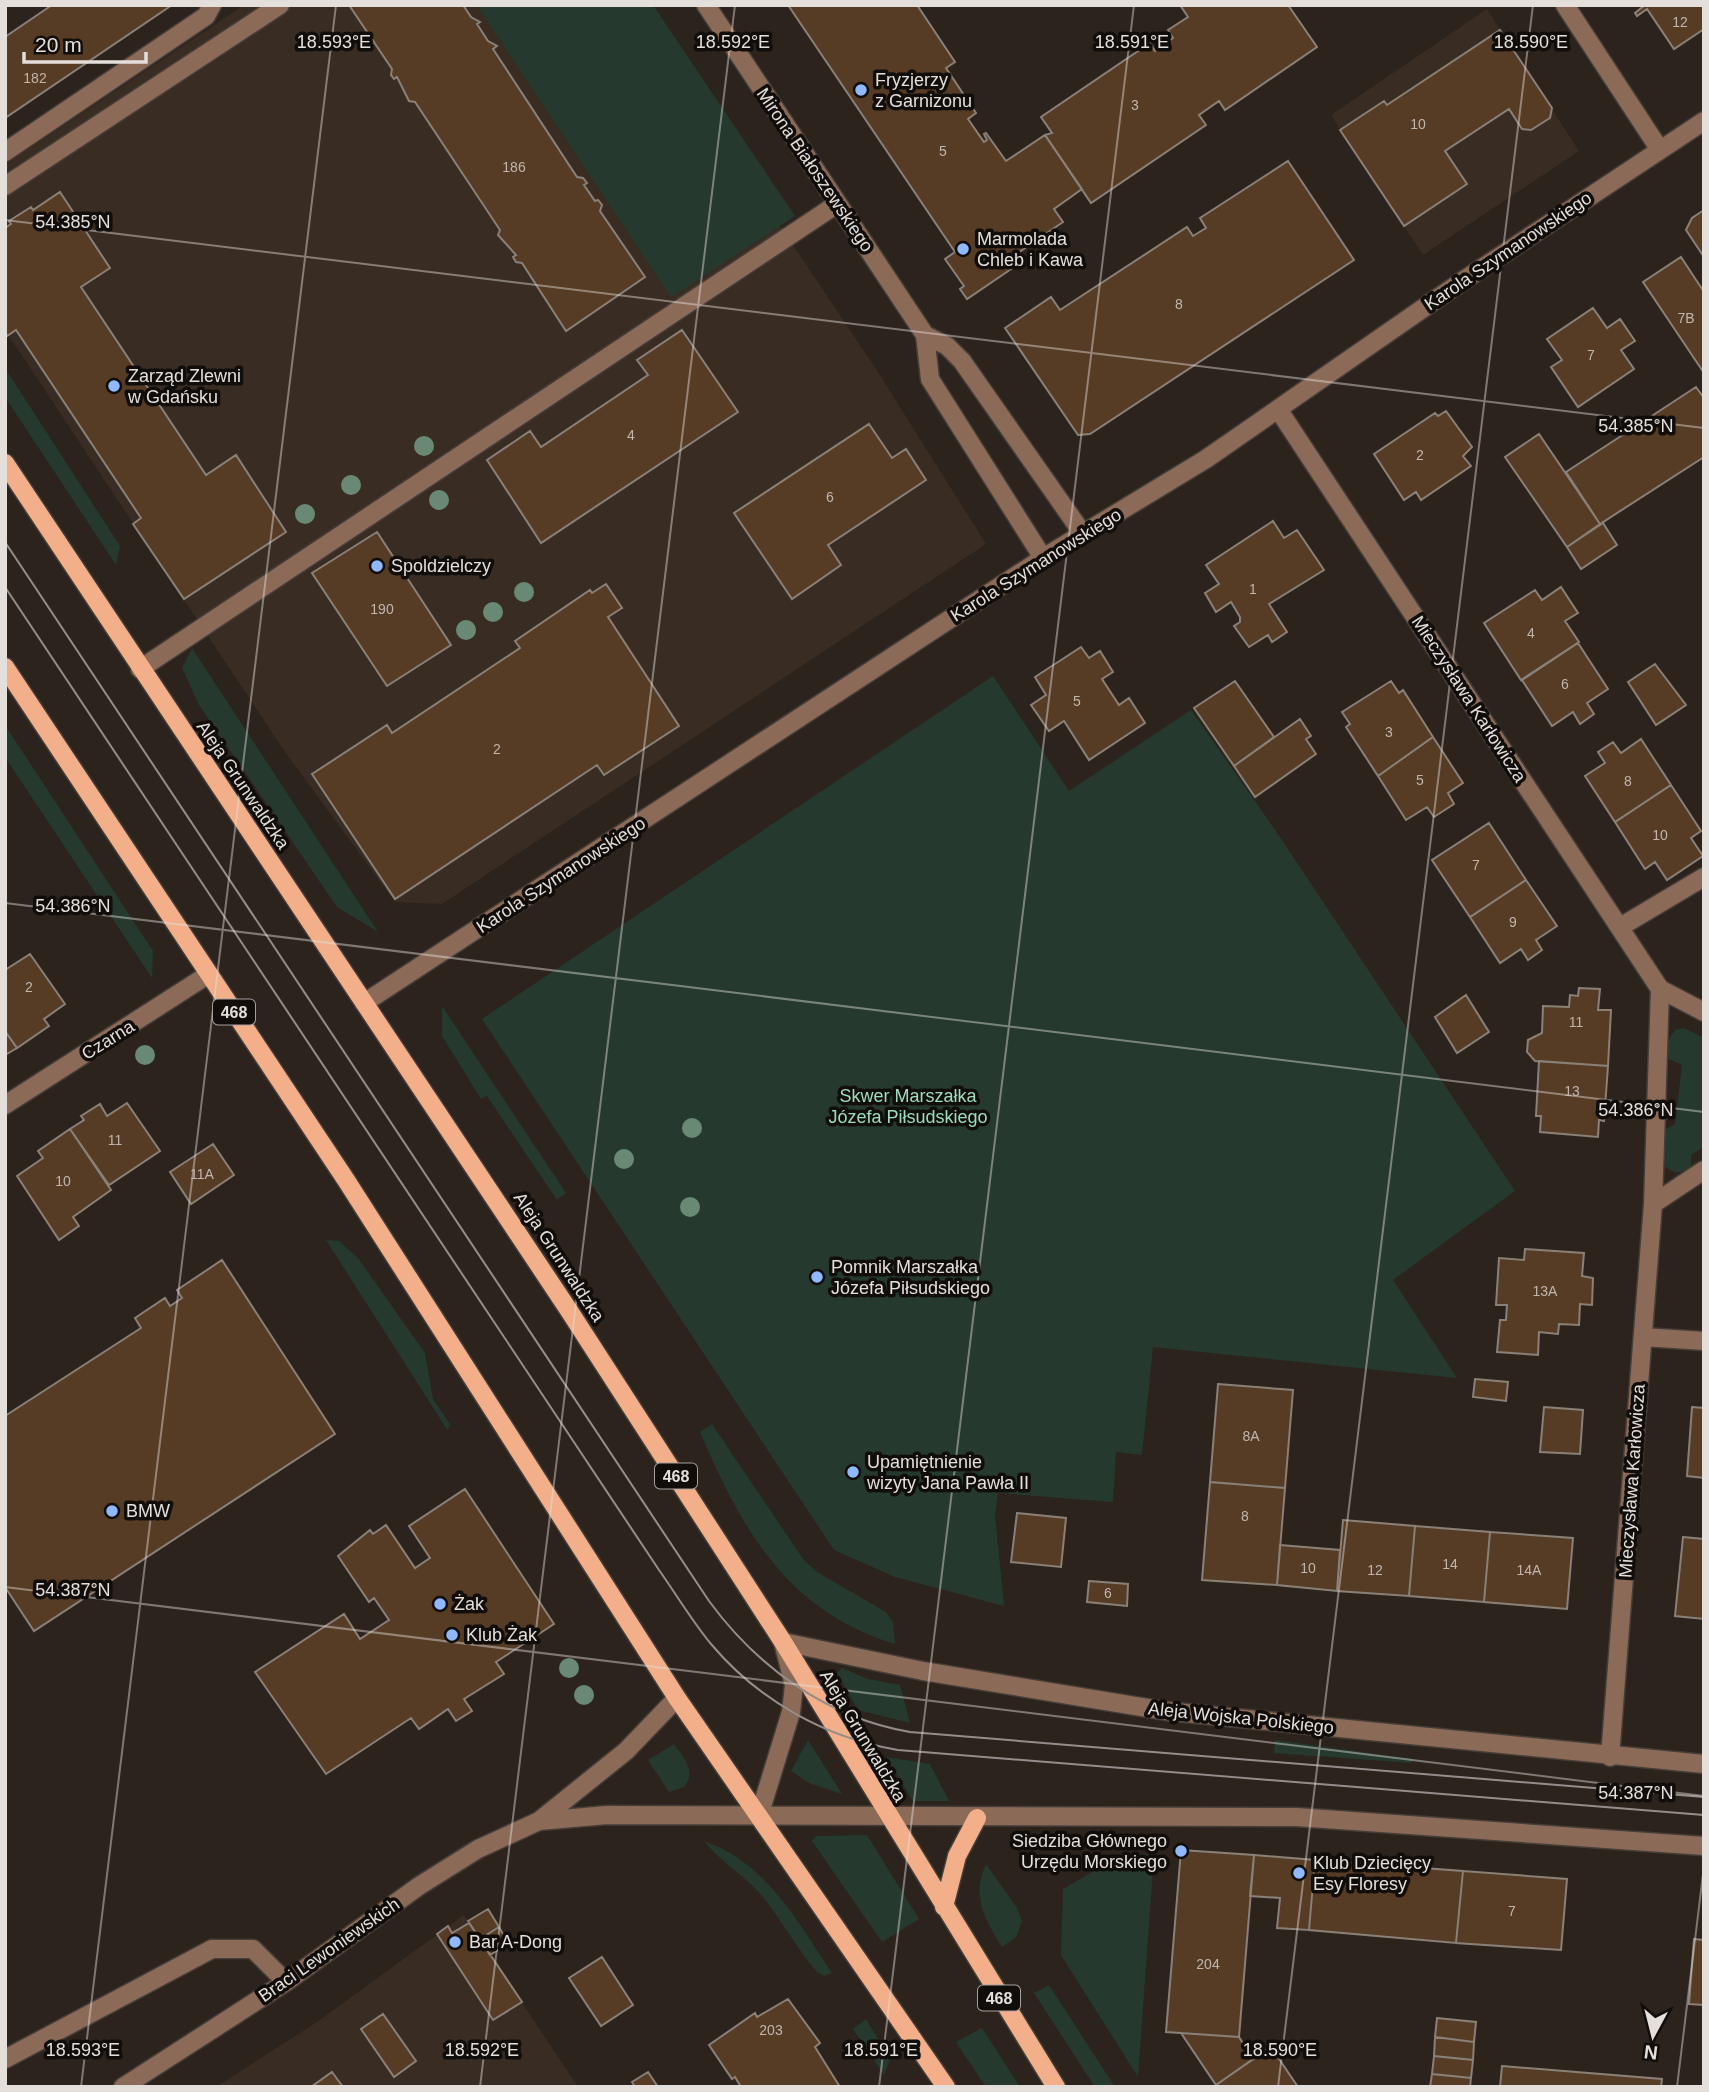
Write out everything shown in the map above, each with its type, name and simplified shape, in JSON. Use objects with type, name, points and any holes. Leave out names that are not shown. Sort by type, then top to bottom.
[{"type":"main road","name":"Aleja Grunwaldzka","points":[[5,463],[576,1320],[783,1642],[1056,2087]]},
{"type":"main road","name":"468","points":[[5,667],[346,1180],[677,1698],[946,2087]]},
{"type":"main road","points":[[944,1907],[957,1856],[977,1818]]},
{"type":"street","points":[[5,152],[206,16],[212,5]]},
{"type":"street","points":[[5,186],[280,5]]},
{"type":"street","name":"Mirona Białoszewskiego","points":[[706,5],[925,335],[930,379],[1043,558]]},
{"type":"street","points":[[1564,5],[1660,150]]},
{"type":"street","name":"Karola Szymanowskiego","points":[[364,1003],[1043,558],[1206,459],[1461,282],[1704,121]]},
{"type":"street","points":[[140,669],[837,204]]},
{"type":"street","name":"Mirona Białoszewskiego","points":[[925,335],[947,346],[962,361],[1083,534]]},
{"type":"street","name":"Mieczysława Karłowicza","points":[[1278,409],[1660,989],[1704,1012]]},
{"type":"street","points":[[1620,927],[1704,877]]},
{"type":"street","name":"Czarna","points":[[5,1105],[209,974]]},
{"type":"street","name":"Mieczysława Karłowicza","points":[[1610,1758],[1653,1204],[1660,989]]},
{"type":"street","points":[[1653,1204],[1704,1170]]},
{"type":"street","points":[[1643,1337],[1704,1341]]},
{"type":"street","points":[[759,1816],[791,1712],[794,1685],[783,1642]]},
{"type":"street","name":"Aleja Wojska Polskiego","points":[[783,1642],[923,1671],[1166,1711],[1610,1758],[1704,1764]]},
{"type":"street","name":"Braci Lewoniewskich","points":[[540,1822],[626,1752],[677,1698]]},
{"type":"street","points":[[888,1817],[1153,1814],[1296,1817],[1704,1846]]},
{"type":"street","name":"Braci Lewoniewskich","points":[[123,2087],[286,1982],[443,1871],[478,1849],[540,1822],[581,1816],[888,1817]]},
{"type":"street","points":[[5,2059],[212,1949],[253,1949],[286,1982]]},
{"type":"shaded area","points":[[244,5],[632,5],[876,369],[986,544],[442,904],[395,902],[285,752],[5,330],[5,165]]},
{"type":"shaded area","points":[[1487,9],[1579,151],[1423,255],[1331,115]]},
{"type":"shaded area","points":[[464,1915],[578,2087],[216,2087],[317,2022]]},
{"type":"green space","points":[[477,5],[653,5],[795,216],[671,297]]},
{"type":"green space","points":[[5,368],[120,546],[116,565],[5,397]]},
{"type":"green space","points":[[192,648],[378,932],[337,907],[199,705],[182,668]]},
{"type":"green space","name":"Skwer Marszałka Józefa Piłsudskiego","points":[[993,676],[1069,791],[1191,710],[1280,837],[1515,1191],[1393,1280],[1457,1378],[1153,1347],[1142,1455],[1116,1452],[1113,1502],[998,1493],[995,1515],[1004,1606],[895,1577],[834,1550],[482,1019]]},
{"type":"green space","points":[[5,725],[153,951],[152,978],[5,757]]},
{"type":"green space","points":[[442,1006],[566,1193],[557,1200],[487,1096],[481,1099],[442,1036]]},
{"type":"green space","points":[[1684,1028],[1704,1038],[1704,1147],[1691,1155],[1691,1169],[1676,1173],[1665,1167],[1664,1130],[1675,1124],[1682,1065],[1667,1058],[1668,1041],[1675,1030]]},
{"type":"green space","points":[[326,1240],[339,1241],[358,1258],[425,1353],[433,1399],[450,1424],[448,1431]]},
{"type":"green space","points":[[712,1424],[803,1559],[817,1572],[886,1612],[893,1622],[895,1644],[857,1629],[825,1611],[797,1588],[773,1562],[733,1502],[700,1432]]},
{"type":"green space","points":[[842,1668],[868,1679],[900,1685],[910,1723],[858,1710],[837,1673]]},
{"type":"green space","points":[[808,1740],[842,1794],[809,1783],[791,1771]]},
{"type":"green space","points":[[1275,1740],[1413,1759],[1412,1763],[1274,1753]]},
{"type":"green space","points":[[674,1744],[685,1759],[689,1775],[684,1787],[669,1792],[648,1760]]},
{"type":"green space","points":[[886,1757],[930,1764],[949,1801],[913,1801]]},
{"type":"green space","points":[[867,1835],[919,1919],[882,1942],[812,1841],[816,1836]]},
{"type":"green space","points":[[704,1841],[726,1851],[763,1879],[793,1914],[832,1973],[824,1976],[817,1972],[763,1897]]},
{"type":"green space","points":[[1140,1854],[1154,1855],[1138,2077],[1061,1955],[1063,1889],[1099,1868],[1100,1871],[1128,1863]]},
{"type":"green space","points":[[986,1864],[1017,1908],[1022,1921],[1016,1937],[1002,1947],[990,1927],[980,1897]]},
{"type":"green space","points":[[1049,1985],[1115,2087],[1095,2087],[1034,1993]]},
{"type":"green space","points":[[866,2019],[890,2059],[884,2075],[853,2029]]},
{"type":"green space","points":[[982,2028],[1020,2087],[986,2087],[956,2042]]},
{"type":"building","points":[[52,5],[172,5],[5,118],[5,37]]},
{"type":"building","points":[[349,5],[463,5],[471,17],[480,22],[477,24],[488,41],[497,46],[493,49],[577,177],[583,178],[587,183],[584,185],[595,201],[598,200],[602,205],[600,211],[645,277],[566,331],[522,263],[516,262],[513,257],[516,255],[498,235],[500,230],[415,102],[409,101],[397,77],[394,79],[391,75],[392,69]]},
{"type":"building","points":[[788,5],[917,5],[955,62],[946,68],[976,113],[968,119],[984,142],[987,140],[984,134],[986,133],[1006,161],[1045,135],[1082,189],[1054,209],[1063,222],[1015,255],[1020,263],[967,299],[960,289],[964,286],[945,259],[955,252]]},
{"type":"building","points":[[1180,5],[1288,5],[1317,47],[1225,110],[1219,101],[1199,115],[1206,125],[1091,203],[1045,135],[1052,133],[1041,117],[1150,43],[1155,51],[1173,38],[1168,30],[1188,17]]},
{"type":"building","points":[[1645,5],[1704,5],[1704,29],[1674,49],[1647,9],[1637,16],[1635,13]]},
{"type":"building","points":[[1500,30],[1552,108],[1550,118],[1531,130],[1522,129],[1509,109],[1445,151],[1467,184],[1404,226],[1340,130],[1384,101],[1387,105]]},
{"type":"building","points":[[1288,161],[1354,260],[1090,434],[1078,435],[1005,328],[1051,297],[1060,310],[1187,227],[1193,236],[1206,228],[1200,218]]},
{"type":"building","points":[[60,192],[110,268],[81,287],[206,475],[236,455],[286,532],[184,599],[133,524],[141,518],[16,330],[7,336],[5,332],[5,228],[11,224],[9,221],[31,207],[33,210]]},
{"type":"building","points":[[1704,210],[1704,257],[1686,230],[1692,218]]},
{"type":"building","points":[[1681,257],[1704,292],[1704,373],[1643,282]]},
{"type":"building","points":[[1593,308],[1607,328],[1620,319],[1635,341],[1621,350],[1634,369],[1578,407],[1551,367],[1562,360],[1547,339]]},
{"type":"building","points":[[682,330],[738,412],[541,543],[487,460],[530,431],[541,447],[648,375],[637,360]]},
{"type":"building","points":[[1696,387],[1704,398],[1704,457],[1600,524],[1566,472]]},
{"type":"building","points":[[1446,411],[1472,447],[1463,456],[1471,466],[1421,500],[1416,492],[1404,500],[1374,454],[1435,413],[1438,416]]},
{"type":"building","points":[[869,424],[892,458],[906,449],[926,480],[828,545],[841,565],[792,599],[734,513]]},
{"type":"building","points":[[1539,434],[1600,524],[1567,547],[1505,457]]},
{"type":"building","points":[[1273,521],[1284,538],[1297,530],[1324,570],[1269,604],[1287,632],[1272,642],[1268,635],[1249,647],[1234,626],[1240,622],[1240,617],[1231,602],[1216,612],[1205,593],[1219,584],[1206,565]]},
{"type":"building","points":[[1603,523],[1617,545],[1581,569],[1567,547]]},
{"type":"building","points":[[377,532],[451,645],[387,686],[312,573]]},
{"type":"building","points":[[606,584],[622,608],[608,617],[679,726],[604,775],[597,765],[395,899],[312,774],[387,725],[392,733],[520,648],[515,641],[590,590],[592,593]]},
{"type":"building","points":[[1561,587],[1578,613],[1565,621],[1579,642],[1521,680],[1484,623],[1535,590],[1542,600]]},
{"type":"building","points":[[1578,643],[1608,689],[1587,703],[1594,714],[1580,724],[1573,712],[1552,726],[1522,680]]},
{"type":"building","points":[[1081,647],[1089,658],[1100,651],[1113,672],[1102,679],[1119,705],[1129,698],[1145,723],[1089,760],[1064,721],[1049,731],[1031,705],[1046,695],[1035,677]]},
{"type":"building","points":[[1655,664],[1686,705],[1656,725],[1628,682]]},
{"type":"building","points":[[1235,681],[1274,737],[1234,766],[1194,708]]},
{"type":"building","points":[[1391,681],[1399,693],[1403,690],[1433,737],[1378,776],[1346,727],[1350,724],[1342,712]]},
{"type":"building","points":[[1300,719],[1311,736],[1306,739],[1316,754],[1255,797],[1234,766]]},
{"type":"building","points":[[1433,737],[1463,783],[1448,793],[1454,804],[1434,817],[1427,807],[1406,820],[1378,776]]},
{"type":"building","points":[[1641,739],[1671,785],[1615,822],[1585,776],[1605,763],[1598,752],[1613,742],[1621,753]]},
{"type":"building","points":[[1671,785],[1701,831],[1691,838],[1703,856],[1667,880],[1655,862],[1645,869],[1615,822]]},
{"type":"building","points":[[1489,823],[1526,880],[1470,917],[1432,860]]},
{"type":"building","points":[[1526,880],[1557,926],[1536,940],[1542,950],[1528,960],[1521,949],[1500,963],[1470,917]]},
{"type":"building","points":[[30,954],[65,1004],[44,1019],[49,1026],[17,1048],[5,1031],[5,970]]},
{"type":"building","points":[[1579,988],[1600,989],[1598,1010],[1611,1010],[1608,1066],[1535,1061],[1527,1052],[1528,1040],[1542,1033],[1543,1006],[1569,1007],[1570,995],[1578,996]]},
{"type":"building","points":[[1466,995],[1489,1032],[1457,1053],[1435,1017]]},
{"type":"building","points":[[5,1031],[17,1048],[5,1055]]},
{"type":"building","points":[[1539,1061],[1608,1066],[1604,1121],[1599,1120],[1598,1137],[1540,1132],[1541,1116],[1536,1116]]},
{"type":"building","points":[[127,1103],[160,1151],[109,1185],[70,1129],[84,1120],[81,1116],[100,1104],[107,1116]]},
{"type":"building","points":[[70,1129],[111,1190],[73,1217],[79,1226],[59,1240],[17,1176],[43,1158],[38,1151]]},
{"type":"building","points":[[213,1144],[234,1175],[191,1204],[170,1172]]},
{"type":"building","points":[[1525,1249],[1584,1253],[1582,1276],[1593,1278],[1592,1305],[1580,1304],[1579,1325],[1559,1324],[1558,1334],[1539,1332],[1538,1355],[1497,1352],[1500,1320],[1506,1320],[1507,1305],[1496,1305],[1499,1258],[1524,1260]]},
{"type":"building","name":"BMW","points":[[222,1260],[335,1434],[34,1631],[5,1587],[5,1416],[141,1328],[135,1318],[165,1298],[170,1306],[182,1298],[177,1290]]},
{"type":"building","points":[[1475,1379],[1508,1382],[1506,1401],[1473,1397]]},
{"type":"building","points":[[1218,1384],[1293,1390],[1285,1488],[1210,1482]]},
{"type":"building","points":[[1544,1407],[1583,1410],[1580,1454],[1540,1452]]},
{"type":"building","points":[[1692,1407],[1704,1408],[1704,1478],[1687,1476]]},
{"type":"building","points":[[1210,1482],[1285,1488],[1277,1585],[1202,1580]]},
{"type":"building","name":"Klub Żak","points":[[465,1489],[554,1624],[496,1662],[504,1674],[464,1699],[472,1711],[456,1721],[448,1709],[419,1729],[411,1718],[326,1774],[255,1672],[344,1614],[360,1639],[389,1620],[374,1598],[369,1602],[338,1556],[370,1530],[373,1534],[386,1525],[415,1568],[430,1558],[409,1526]]},
{"type":"building","points":[[1017,1513],[1066,1518],[1061,1567],[1011,1562]]},
{"type":"building","points":[[1343,1520],[1415,1526],[1409,1596],[1337,1591]]},
{"type":"building","points":[[1415,1526],[1490,1532],[1484,1602],[1409,1596]]},
{"type":"building","points":[[1490,1532],[1573,1538],[1567,1609],[1484,1602]]},
{"type":"building","points":[[1683,1537],[1704,1539],[1704,1619],[1675,1616]]},
{"type":"building","points":[[1280,1545],[1340,1550],[1337,1591],[1277,1585]]},
{"type":"building","points":[[1089,1581],[1128,1584],[1127,1606],[1087,1602]]},
{"type":"building","points":[[1181,1850],[1254,1855],[1239,2037],[1166,2032]]},
{"type":"building","points":[[1254,1855],[1315,1860],[1309,1930],[1277,1928],[1280,1898],[1250,1896]]},
{"type":"building","points":[[1315,1860],[1463,1871],[1456,1943],[1309,1930]]},
{"type":"building","points":[[1463,1871],[1567,1879],[1561,1950],[1456,1943]]},
{"type":"building","points":[[488,1909],[499,1927],[480,1939],[468,1921]]},
{"type":"building","points":[[469,1923],[522,2002],[493,2020],[437,1934],[448,1926],[452,1933]]},
{"type":"building","points":[[499,1927],[508,1943],[490,1955],[480,1939]]},
{"type":"building","points":[[1694,1939],[1704,1940],[1704,2005],[1689,2004]]},
{"type":"building","points":[[602,1957],[633,2005],[601,2026],[569,1978]]},
{"type":"building","points":[[788,1999],[820,2043],[815,2047],[840,2087],[741,2087],[735,2077],[732,2079],[709,2045],[755,2013],[757,2017]]},
{"type":"building","points":[[383,2014],[416,2061],[394,2077],[361,2029]]},
{"type":"building","points":[[1437,2018],[1476,2022],[1474,2042],[1435,2037]]},
{"type":"building","points":[[1181,2033],[1239,2037],[1253,2059],[1216,2085]]},
{"type":"building","points":[[1435,2037],[1474,2042],[1473,2060],[1434,2056]]},
{"type":"building","points":[[1271,2047],[1298,2087],[1217,2087],[1216,2085]]},
{"type":"building","points":[[1434,2056],[1473,2060],[1471,2078],[1432,2074]]},
{"type":"building","points":[[1502,2066],[1662,2079],[1661,2087],[1500,2087]]},
{"type":"building","points":[[332,2072],[343,2087],[311,2087]]},
{"type":"building","points":[[648,2072],[658,2087],[635,2087],[632,2082]]},
{"type":"building","points":[[1432,2074],[1471,2078],[1470,2087],[1430,2087]]},
{"type":"tram line","points":[[5,542],[709,1601],[750,1648],[797,1686],[851,1715],[910,1732],[1704,1797]]},
{"type":"tram line","points":[[5,587],[691,1617],[730,1664],[772,1699],[820,1726],[845,1736],[898,1750],[1704,1815]]},
{"type":"place","name":"Fryzjerzy z Garnizonu","points":[[861,90]]},
{"type":"place","name":"Marmolada Chleb i Kawa","points":[[963,249]]},
{"type":"place","name":"Zarząd Zlewni w Gdańsku","points":[[114,386]]},
{"type":"place","name":"Spoldzielczy","points":[[377,566]]},
{"type":"place","name":"Pomnik Marszałka Józefa Piłsudskiego","points":[[817,1277]]},
{"type":"place","name":"Upamiętnienie wizyty Jana Pawła II","points":[[853,1472]]},
{"type":"place","name":"BMW","points":[[112,1511]]},
{"type":"place","name":"Żak","points":[[440,1604]]},
{"type":"place","name":"Klub Żak","points":[[452,1635]]},
{"type":"place","name":"Siedziba Głównego Urzędu Morskiego","points":[[1181,1851]]},
{"type":"place","name":"Klub Dziecięcy Esy Floresy","points":[[1299,1873]]},
{"type":"place","name":"Bar A-Dong","points":[[455,1942]]}]
